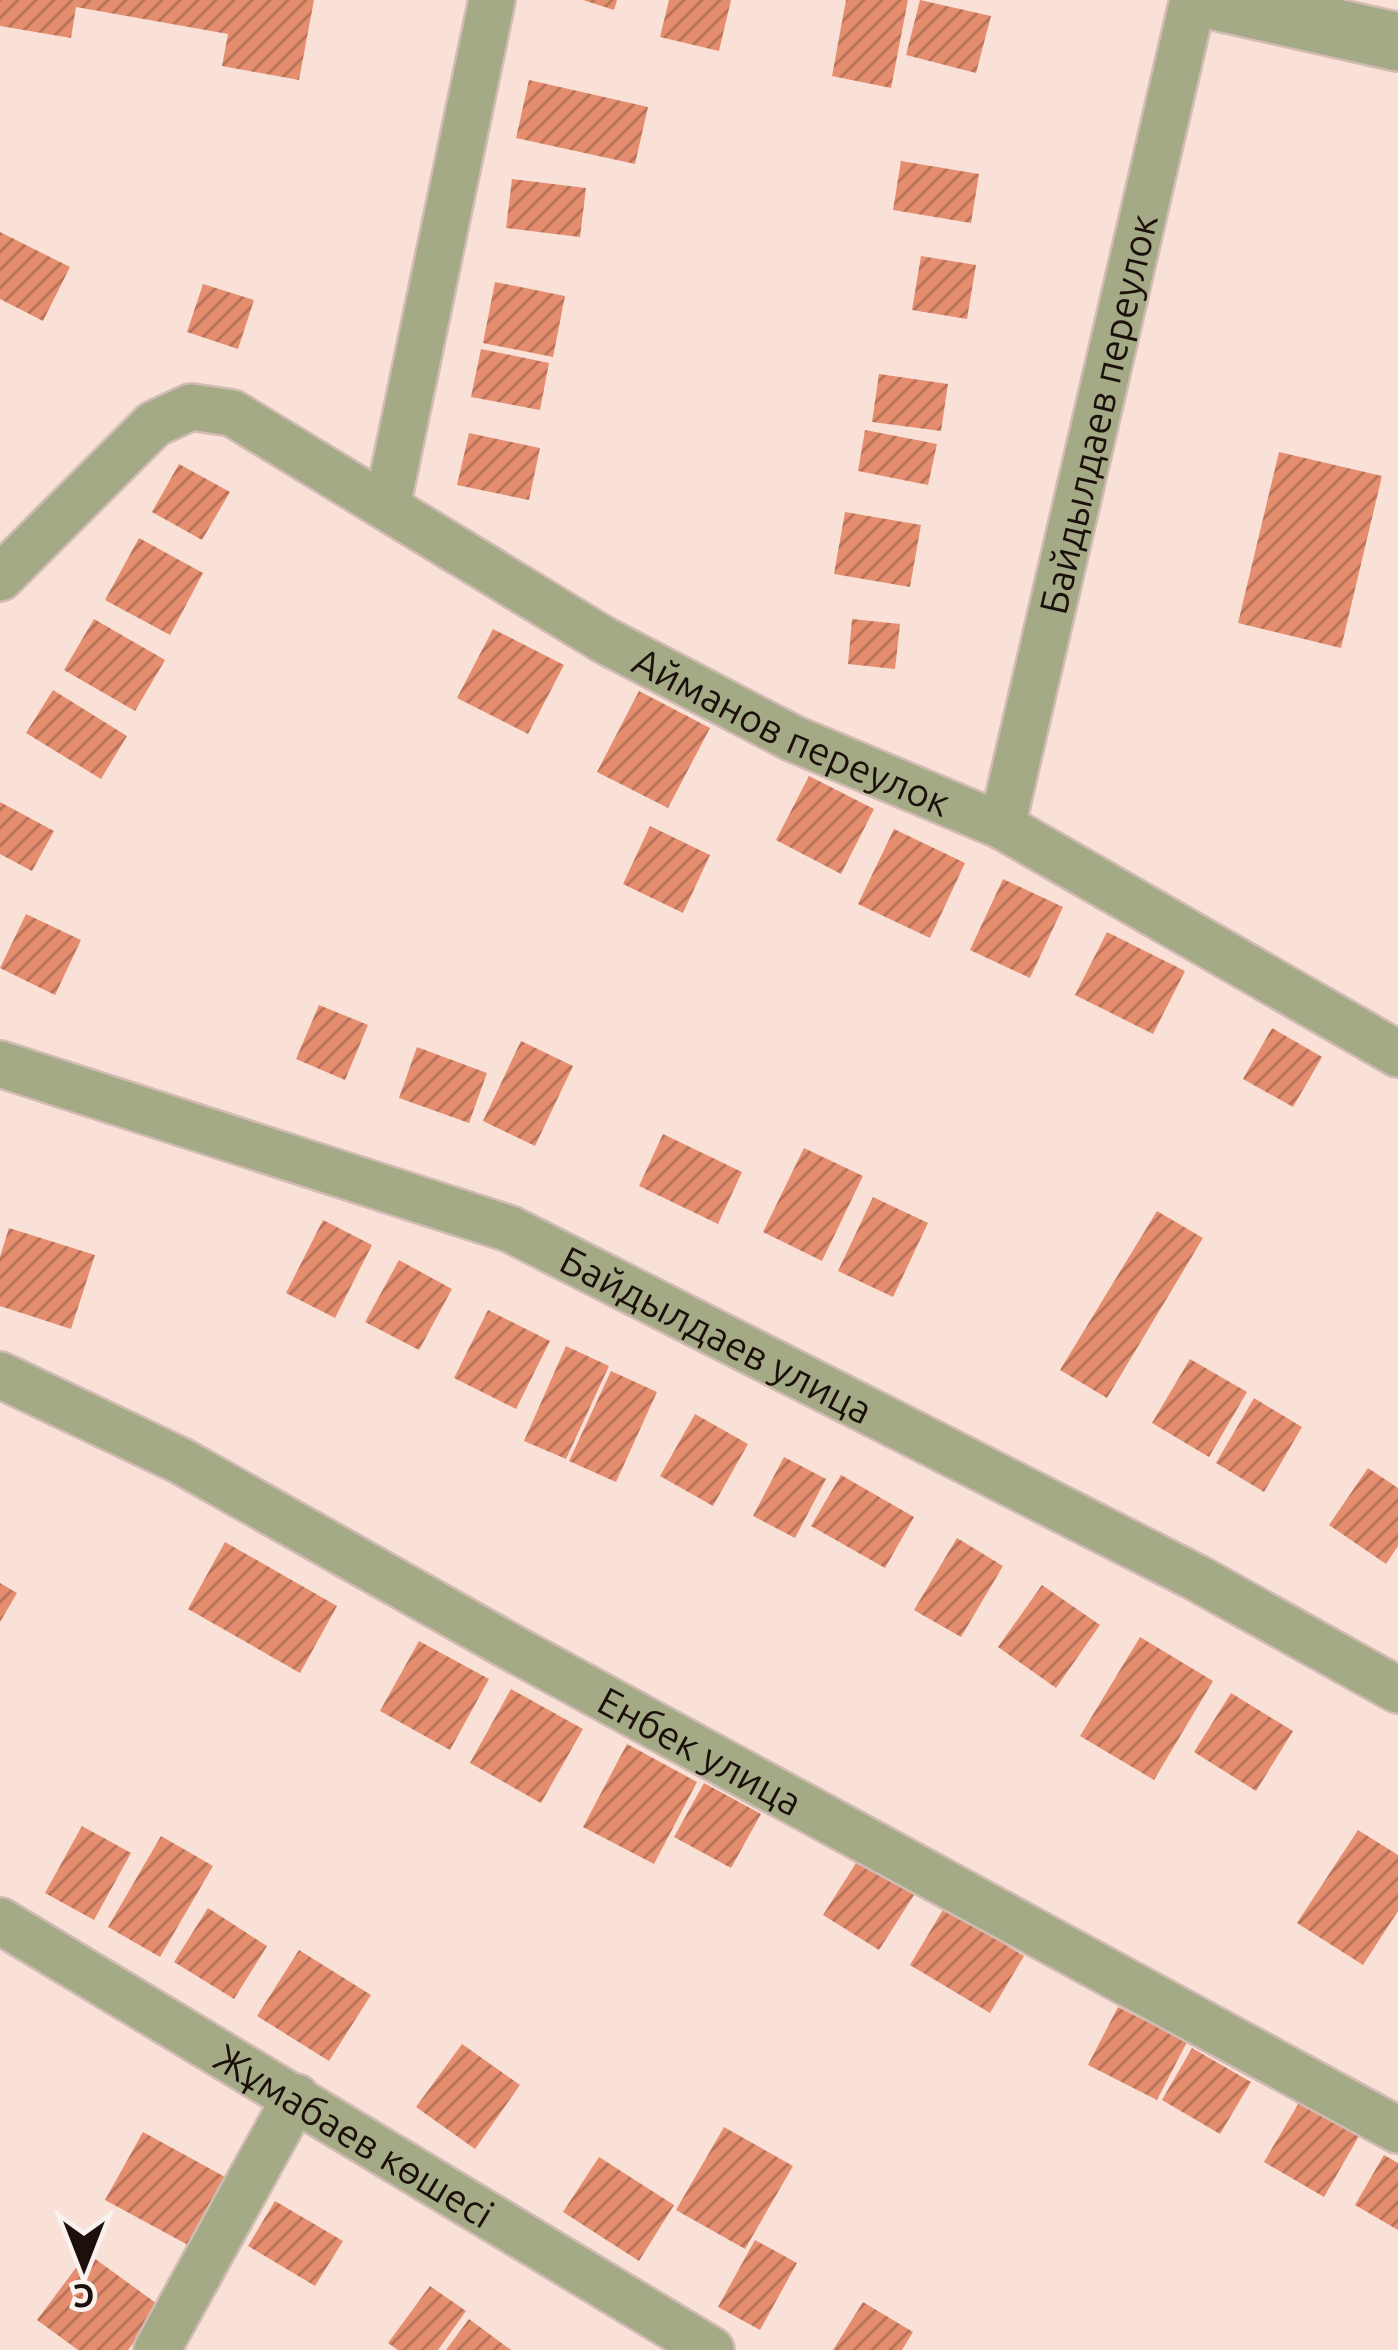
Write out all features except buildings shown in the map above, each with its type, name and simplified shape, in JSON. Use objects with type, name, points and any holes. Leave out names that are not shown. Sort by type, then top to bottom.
[{"type":"street","points":[[387,506],[492,0]]},
{"type":"street","name":"Байдылдаев переулок","points":[[1002,826],[1193,0]]},
{"type":"street","points":[[1211,0],[1398,41]]},
{"type":"street","name":"Айманов переулок","points":[[2,573],[154,424],[191,406],[232,413],[666,673],[792,738],[1002,826],[1398,1054]]},
{"type":"street","name":"Байдылдаев улица","points":[[0,1064],[510,1229],[1197,1578],[1398,1690]]},
{"type":"street","name":"Енбек улица","points":[[0,1376],[182,1461],[1398,2130]]},
{"type":"street","name":"Жұмабаев көшесі","points":[[0,1921],[711,2350]]},
{"type":"street","points":[[157,2350],[296,2097]]}]
